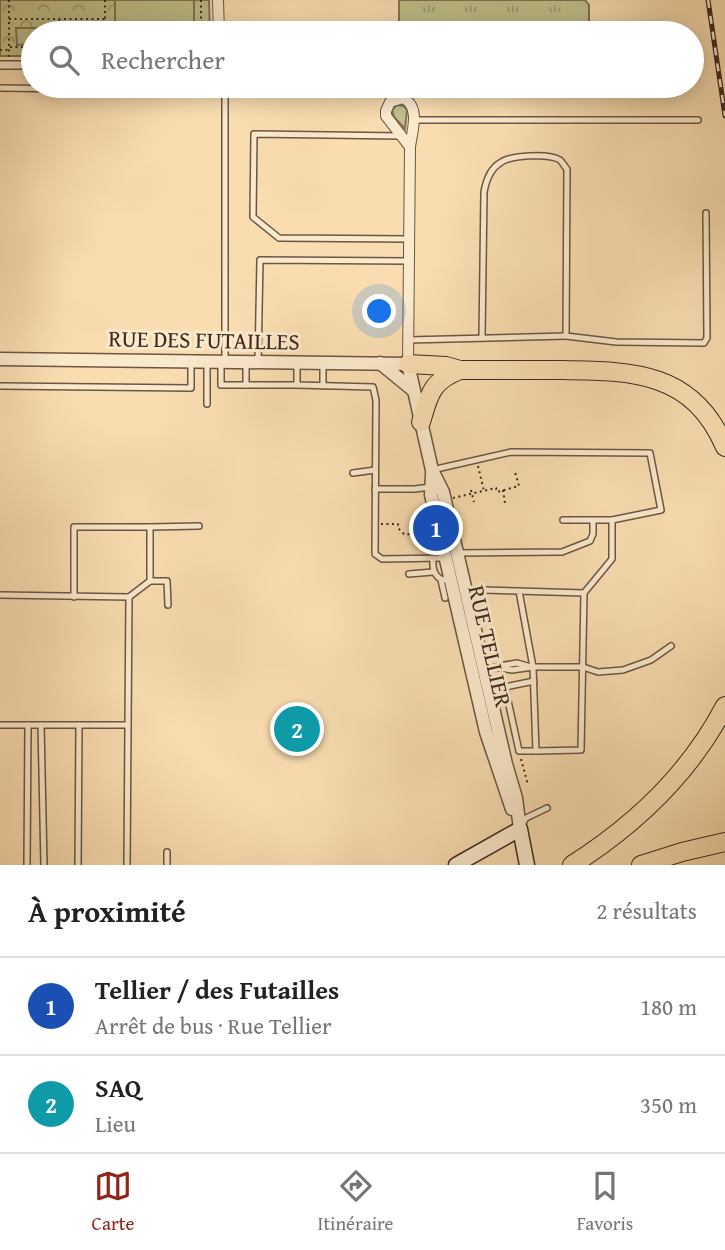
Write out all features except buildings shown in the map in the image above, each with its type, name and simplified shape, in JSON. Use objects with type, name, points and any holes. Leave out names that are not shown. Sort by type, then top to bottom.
[{"type":"highway","points":[[408,364],[446,366],[460,370],[606,370],[649,376],[670,385],[697,405],[711,422],[725,447]]},
{"type":"highway","points":[[421,422],[434,387],[446,376],[460,370]]},
{"type":"highway","points":[[572,865],[618,833],[663,793],[699,748],[725,706]]},
{"type":"highway","points":[[572,865],[618,836],[652,809],[693,767],[725,725]]},
{"type":"highway","points":[[642,865],[725,842]]},
{"type":"main road","name":"RUE TELLIER","points":[[520,829],[527,864]]},
{"type":"main road","points":[[456,865],[520,829]]},
{"type":"street","points":[[218,0],[219,21]]},
{"type":"street","points":[[0,65],[21,65]]},
{"type":"street","points":[[410,147],[386,116],[390,102],[398,98],[407,100],[413,106],[413,120]]},
{"type":"street","name":"RUE TELLIER","points":[[413,120],[410,147],[408,364],[436,485],[431,495],[445,557],[484,669],[516,798],[520,829]]},
{"type":"street","name":"RUE DES FUTAILLES","points":[[0,359],[408,364]]},
{"type":"street","points":[[380,363],[413,390]]},
{"type":"lane","points":[[0,88],[21,88]]},
{"type":"lane","points":[[225,98],[221,384],[373,387],[376,400],[374,551],[377,557],[445,557],[568,550],[590,541],[593,521]]},
{"type":"lane","points":[[413,120],[698,120]]},
{"type":"lane","points":[[401,136],[254,134],[253,217],[279,238],[409,239]]},
{"type":"lane","points":[[482,338],[484,192],[499,163],[514,157],[551,157],[558,159],[567,169],[566,336]]},
{"type":"lane","points":[[407,340],[566,336],[616,342],[704,343],[707,338],[706,213]]},
{"type":"lane","points":[[246,385],[252,362],[260,260],[409,261]]},
{"type":"lane","points":[[0,386],[191,388],[191,361]]},
{"type":"lane","points":[[207,361],[207,404]]},
{"type":"lane","points":[[297,362],[297,385]]},
{"type":"lane","points":[[323,362],[323,386]]},
{"type":"lane","points":[[432,470],[511,452],[650,453],[661,510],[612,520],[563,520]]},
{"type":"lane","points":[[353,473],[375,470]]},
{"type":"lane","points":[[375,489],[415,489],[436,485]]},
{"type":"lane","points":[[534,681],[505,687],[519,751],[581,750],[584,593],[612,559],[612,520]]},
{"type":"lane","points":[[74,597],[74,527],[199,526]]},
{"type":"lane","points":[[150,527],[150,581]]},
{"type":"lane","points":[[433,572],[445,557]]},
{"type":"lane","points":[[408,574],[433,572],[452,579],[445,598]]},
{"type":"lane","points":[[0,595],[129,597],[150,581],[167,581],[168,605]]},
{"type":"lane","points":[[484,590],[584,593]]},
{"type":"lane","points":[[519,591],[533,667],[536,751]]},
{"type":"lane","points":[[127,865],[129,597]]},
{"type":"lane","points":[[484,669],[517,663],[533,667],[623,670],[651,660],[671,646]]},
{"type":"lane","points":[[0,725],[128,725]]},
{"type":"lane","points":[[27,865],[28,725]]},
{"type":"lane","points":[[41,725],[44,865]]},
{"type":"lane","points":[[78,865],[79,725]]},
{"type":"lane","points":[[520,829],[526,818],[547,808]]},
{"type":"lane","points":[[167,852],[167,865]]},
{"type":"path","points":[[9,0],[9,57]]},
{"type":"path","points":[[9,19],[105,19],[105,0]]},
{"type":"path","points":[[201,0],[201,21]]},
{"type":"path","points":[[0,50],[21,48]]},
{"type":"path","points":[[478,465],[484,491]]},
{"type":"path","points":[[515,472],[520,491]]},
{"type":"path","points":[[449,499],[496,487],[497,492],[519,486]]},
{"type":"path","points":[[503,490],[505,503]]},
{"type":"path","points":[[472,492],[474,502]]},
{"type":"path","points":[[388,524],[398,524],[404,534],[437,533]]},
{"type":"path","points":[[519,751],[527,785]]},
{"type":"green space","points":[[0,0],[209,0],[210,21],[21,21],[21,56],[0,56]]},
{"type":"green space","points":[[115,0],[194,0],[194,21],[115,21]]},
{"type":"green space","points":[[399,0],[585,0],[589,5],[589,21],[399,21]]},
{"type":"green space","points":[[16,28],[21,28],[21,45],[17,45]]},
{"type":"green space","points":[[397,105],[404,106],[407,110],[405,129],[394,117],[392,110]]},
{"type":"railway","points":[[708,0],[725,116]]},
{"type":"place","name":"Tellier / des Futailles","points":[[436,528]]},
{"type":"place","name":"SAQ","points":[[297,729]]}]
